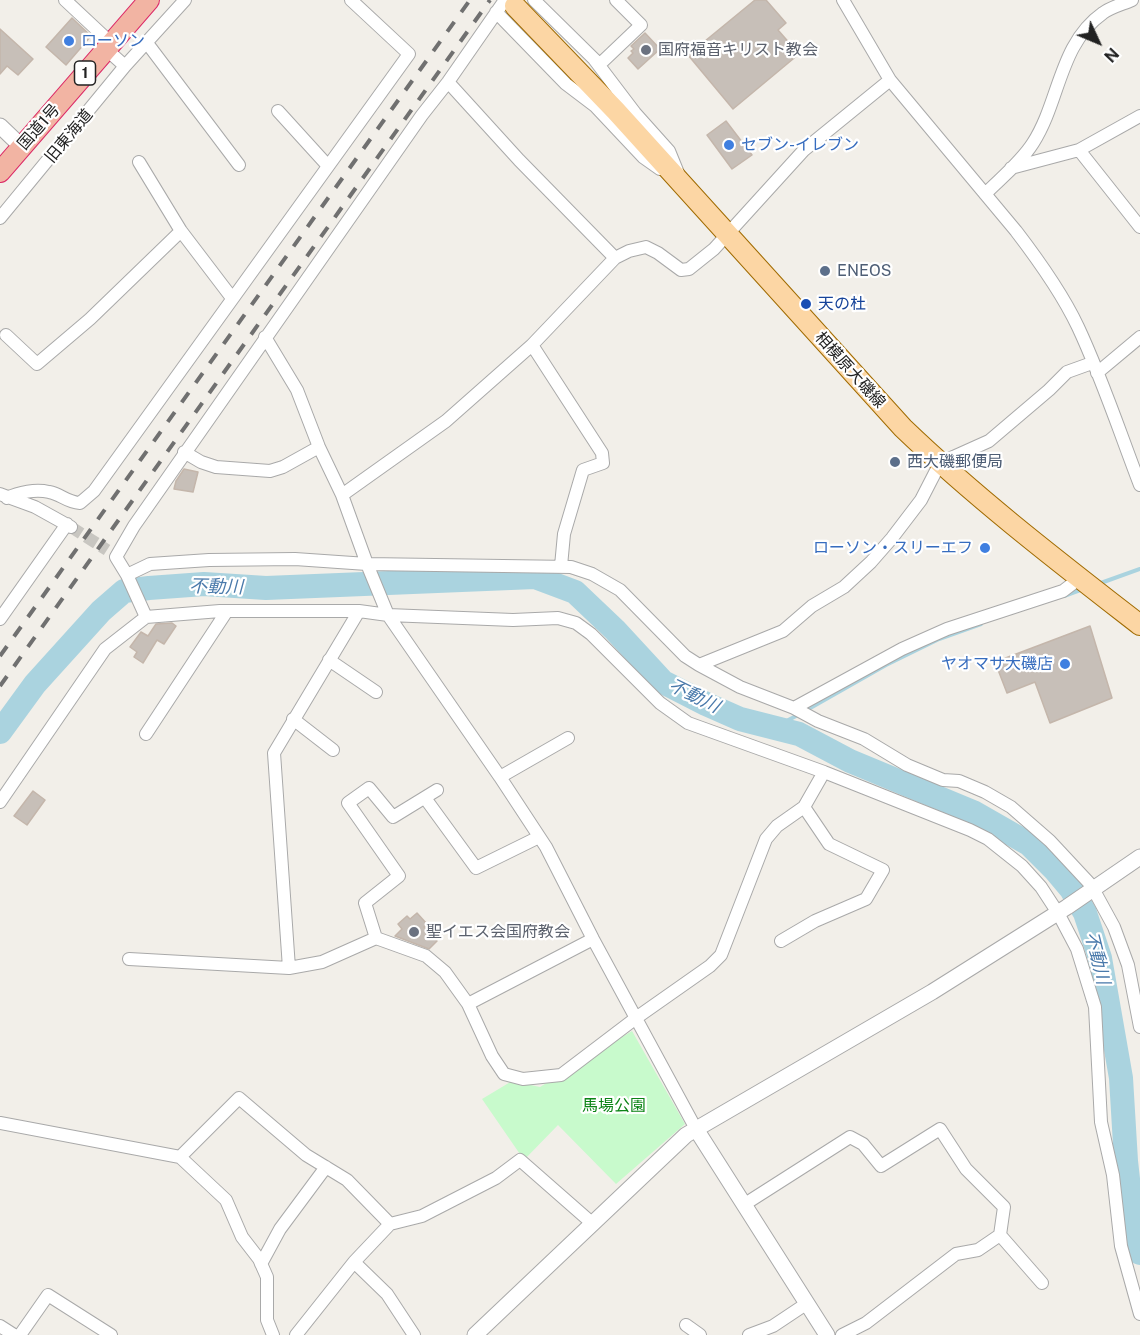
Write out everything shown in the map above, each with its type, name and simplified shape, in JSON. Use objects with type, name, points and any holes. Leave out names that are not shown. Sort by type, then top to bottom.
[{"type":"highway","name":"国道1号","points":[[0,172],[149,0]]},
{"type":"main road","name":"相模原大磯線","points":[[505,6],[616,111],[870,393],[940,463],[1140,625]]},
{"type":"street","points":[[65,0],[125,66]]},
{"type":"street","name":"旧東海道","points":[[0,218],[125,66],[185,0]]},
{"type":"street","points":[[4,496],[50,492],[70,502],[80,503],[94,491],[409,54],[351,0]]},
{"type":"street","points":[[534,0],[599,65],[635,113],[669,151],[681,183]]},
{"type":"street","points":[[599,65],[640,25],[616,0]]},
{"type":"street","points":[[843,0],[890,80],[986,194],[1034,254],[1050,278],[1078,328],[1140,485]]},
{"type":"street","points":[[986,194],[1033,144],[1044,122],[1070,52],[1084,31],[1103,13],[1118,3],[1132,0]]},
{"type":"street","points":[[146,617],[127,575],[112,554],[134,526],[422,115],[505,6]]},
{"type":"street","points":[[147,43],[239,165]]},
{"type":"street","points":[[342,495],[446,421],[532,345],[615,258],[638,247],[646,248],[658,253],[681,270],[689,269],[714,249],[804,150],[890,80]]},
{"type":"street","points":[[448,82],[519,160],[615,258]]},
{"type":"street","points":[[278,111],[328,166]]},
{"type":"street","points":[[1011,168],[1079,150],[1140,116]]},
{"type":"street","points":[[0,126],[22,147]]},
{"type":"street","points":[[1079,150],[1140,227]]},
{"type":"street","points":[[139,162],[182,231],[232,298]]},
{"type":"street","points":[[6,334],[38,364],[90,320],[182,231]]},
{"type":"street","points":[[699,664],[783,631],[812,606],[844,587],[892,538],[921,500],[940,463],[989,441],[1067,372],[1094,368],[1140,337]]},
{"type":"street","points":[[265,338],[297,390],[319,447],[342,495],[388,615],[539,837],[696,1129],[827,1335]]},
{"type":"street","points":[[532,345],[606,455],[603,463],[583,470],[564,534],[561,566]]},
{"type":"street","points":[[184,452],[201,462],[216,467],[270,471],[283,467],[319,447]]},
{"type":"street","points":[[0,619],[69,526],[35,507],[4,496]]},
{"type":"street","points":[[127,575],[150,564],[182,561],[295,559],[367,564],[561,566],[592,574],[620,590],[677,648],[699,664],[740,687],[864,739],[907,765],[943,780],[959,781],[1011,807],[1050,842],[1092,891],[1114,927],[1128,965],[1140,1027]]},
{"type":"street","points":[[794,708],[902,649],[947,629],[1063,591],[1080,578]]},
{"type":"street","points":[[146,734],[227,611]]},
{"type":"street","points":[[0,802],[105,649],[146,617],[227,611],[359,611],[388,615],[513,620],[558,618],[576,623],[591,634],[660,703],[688,723],[824,772],[970,830],[988,839],[1022,866],[1063,910],[1095,1007],[1101,1122],[1113,1175],[1120,1246],[1140,1314]]},
{"type":"street","points":[[290,968],[274,753],[359,611]]},
{"type":"street","points":[[329,660],[376,692]]},
{"type":"street","points":[[293,719],[333,750]]},
{"type":"street","points":[[500,777],[568,738]]},
{"type":"street","points":[[129,958],[290,968],[322,962],[376,938],[426,956],[445,972],[468,1005],[492,1056],[504,1074],[523,1078],[561,1075],[710,966],[721,955],[766,839],[777,826],[804,807],[824,772]]},
{"type":"street","points":[[376,938],[365,903],[399,876],[348,803],[369,788],[393,817],[437,790]]},
{"type":"street","points":[[425,798],[476,868],[539,837]]},
{"type":"street","points":[[781,941],[816,921],[866,899],[883,870],[829,844],[804,807]]},
{"type":"street","points":[[476,1335],[686,1135],[932,992],[1063,910],[1140,858]]},
{"type":"street","points":[[468,1005],[593,939]]},
{"type":"street","points":[[180,1157],[239,1098],[306,1155],[347,1180],[390,1224]]},
{"type":"street","points":[[0,1123],[180,1157],[226,1200],[243,1238],[261,1264],[267,1277],[267,1320],[273,1335]]},
{"type":"street","points":[[745,1204],[850,1137],[863,1144],[881,1166],[940,1130],[966,1169],[1004,1207],[1000,1235],[978,1250],[956,1254],[866,1323],[842,1335]]},
{"type":"street","points":[[296,1335],[354,1262],[390,1224],[422,1216],[496,1179],[520,1160],[592,1224]]},
{"type":"street","points":[[261,1264],[279,1229],[326,1167]]},
{"type":"street","points":[[1000,1235],[1042,1283]]},
{"type":"street","points":[[354,1262],[387,1294],[414,1335]]},
{"type":"street","points":[[20,1335],[48,1295],[111,1335]]},
{"type":"street","points":[[749,1335],[773,1326],[806,1304]]},
{"type":"street","points":[[688,1335],[686,1325],[700,1335]]},
{"type":"street","points":[[0,1326],[14,1335]]},
{"type":"green space","name":"馬場公園","points":[[632,1031],[685,1124],[616,1184],[558,1125],[524,1160],[482,1099],[512,1081],[540,1087]]},
{"type":"building","points":[[755,0],[766,0],[786,23],[778,30],[799,54],[733,109],[688,55]]},
{"type":"building","name":"ローソン","points":[[72,18],[91,36],[66,65],[46,47]]},
{"type":"building","points":[[0,29],[33,59],[18,75],[7,66],[0,74]]},
{"type":"building","name":"国府福音キリスト教会","points":[[645,33],[660,49],[638,69],[628,58],[634,49],[631,46]]},
{"type":"building","name":"セブン-イレブン","points":[[726,121],[752,155],[732,169],[707,135]]},
{"type":"building","points":[[184,469],[198,472],[193,492],[174,489]]},
{"type":"building","points":[[172,623],[176,626],[164,644],[157,640],[143,663],[134,657],[137,652],[130,647],[141,632],[148,636],[156,624]]},
{"type":"building","points":[[1090,626],[1112,698],[1050,723],[1035,682],[1007,693],[995,662]]},
{"type":"building","points":[[33,791],[45,800],[27,825],[14,816]]},
{"type":"building","name":"聖イエス会国府教会","points":[[417,913],[427,924],[424,927],[437,941],[429,949],[395,936],[402,929],[398,924],[407,916],[410,919]]},
{"type":"waterway","points":[[1098,584],[1140,569]]},
{"type":"waterway","name":"不動川","points":[[0,732],[35,684],[101,611],[124,591],[204,584],[266,588],[535,577],[575,592],[615,630],[663,682],[740,719],[799,734],[850,761],[973,812],[1029,844],[1055,870],[1071,889],[1085,913],[1100,958],[1121,1078],[1126,1161],[1134,1233],[1140,1253]]},
{"type":"waterway","points":[[1064,596],[1083,589]]},
{"type":"waterway","points":[[805,711],[886,665],[939,639],[981,624]]},
{"type":"waterway","points":[[773,728],[798,715]]},
{"type":"tunnel","points":[[71,527],[107,550]]},
{"type":"railway","points":[[0,656],[470,0]]},
{"type":"railway","points":[[0,686],[490,0]]},
{"type":"place","name":"ローソン","points":[[69,41]]},
{"type":"place","name":"国府福音キリスト教会","points":[[646,50]]},
{"type":"place","name":"セブン-イレブン","points":[[729,145]]},
{"type":"place","name":"ENEOS","points":[[825,271]]},
{"type":"place","name":"天の杜","points":[[806,304]]},
{"type":"place","name":"西大磯郵便局","points":[[895,462]]},
{"type":"place","name":"ローソン・スリーエフ","points":[[985,548]]},
{"type":"place","name":"ヤオマサ大磯店","points":[[1065,664]]},
{"type":"place","name":"聖イエス会国府教会","points":[[414,932]]}]
